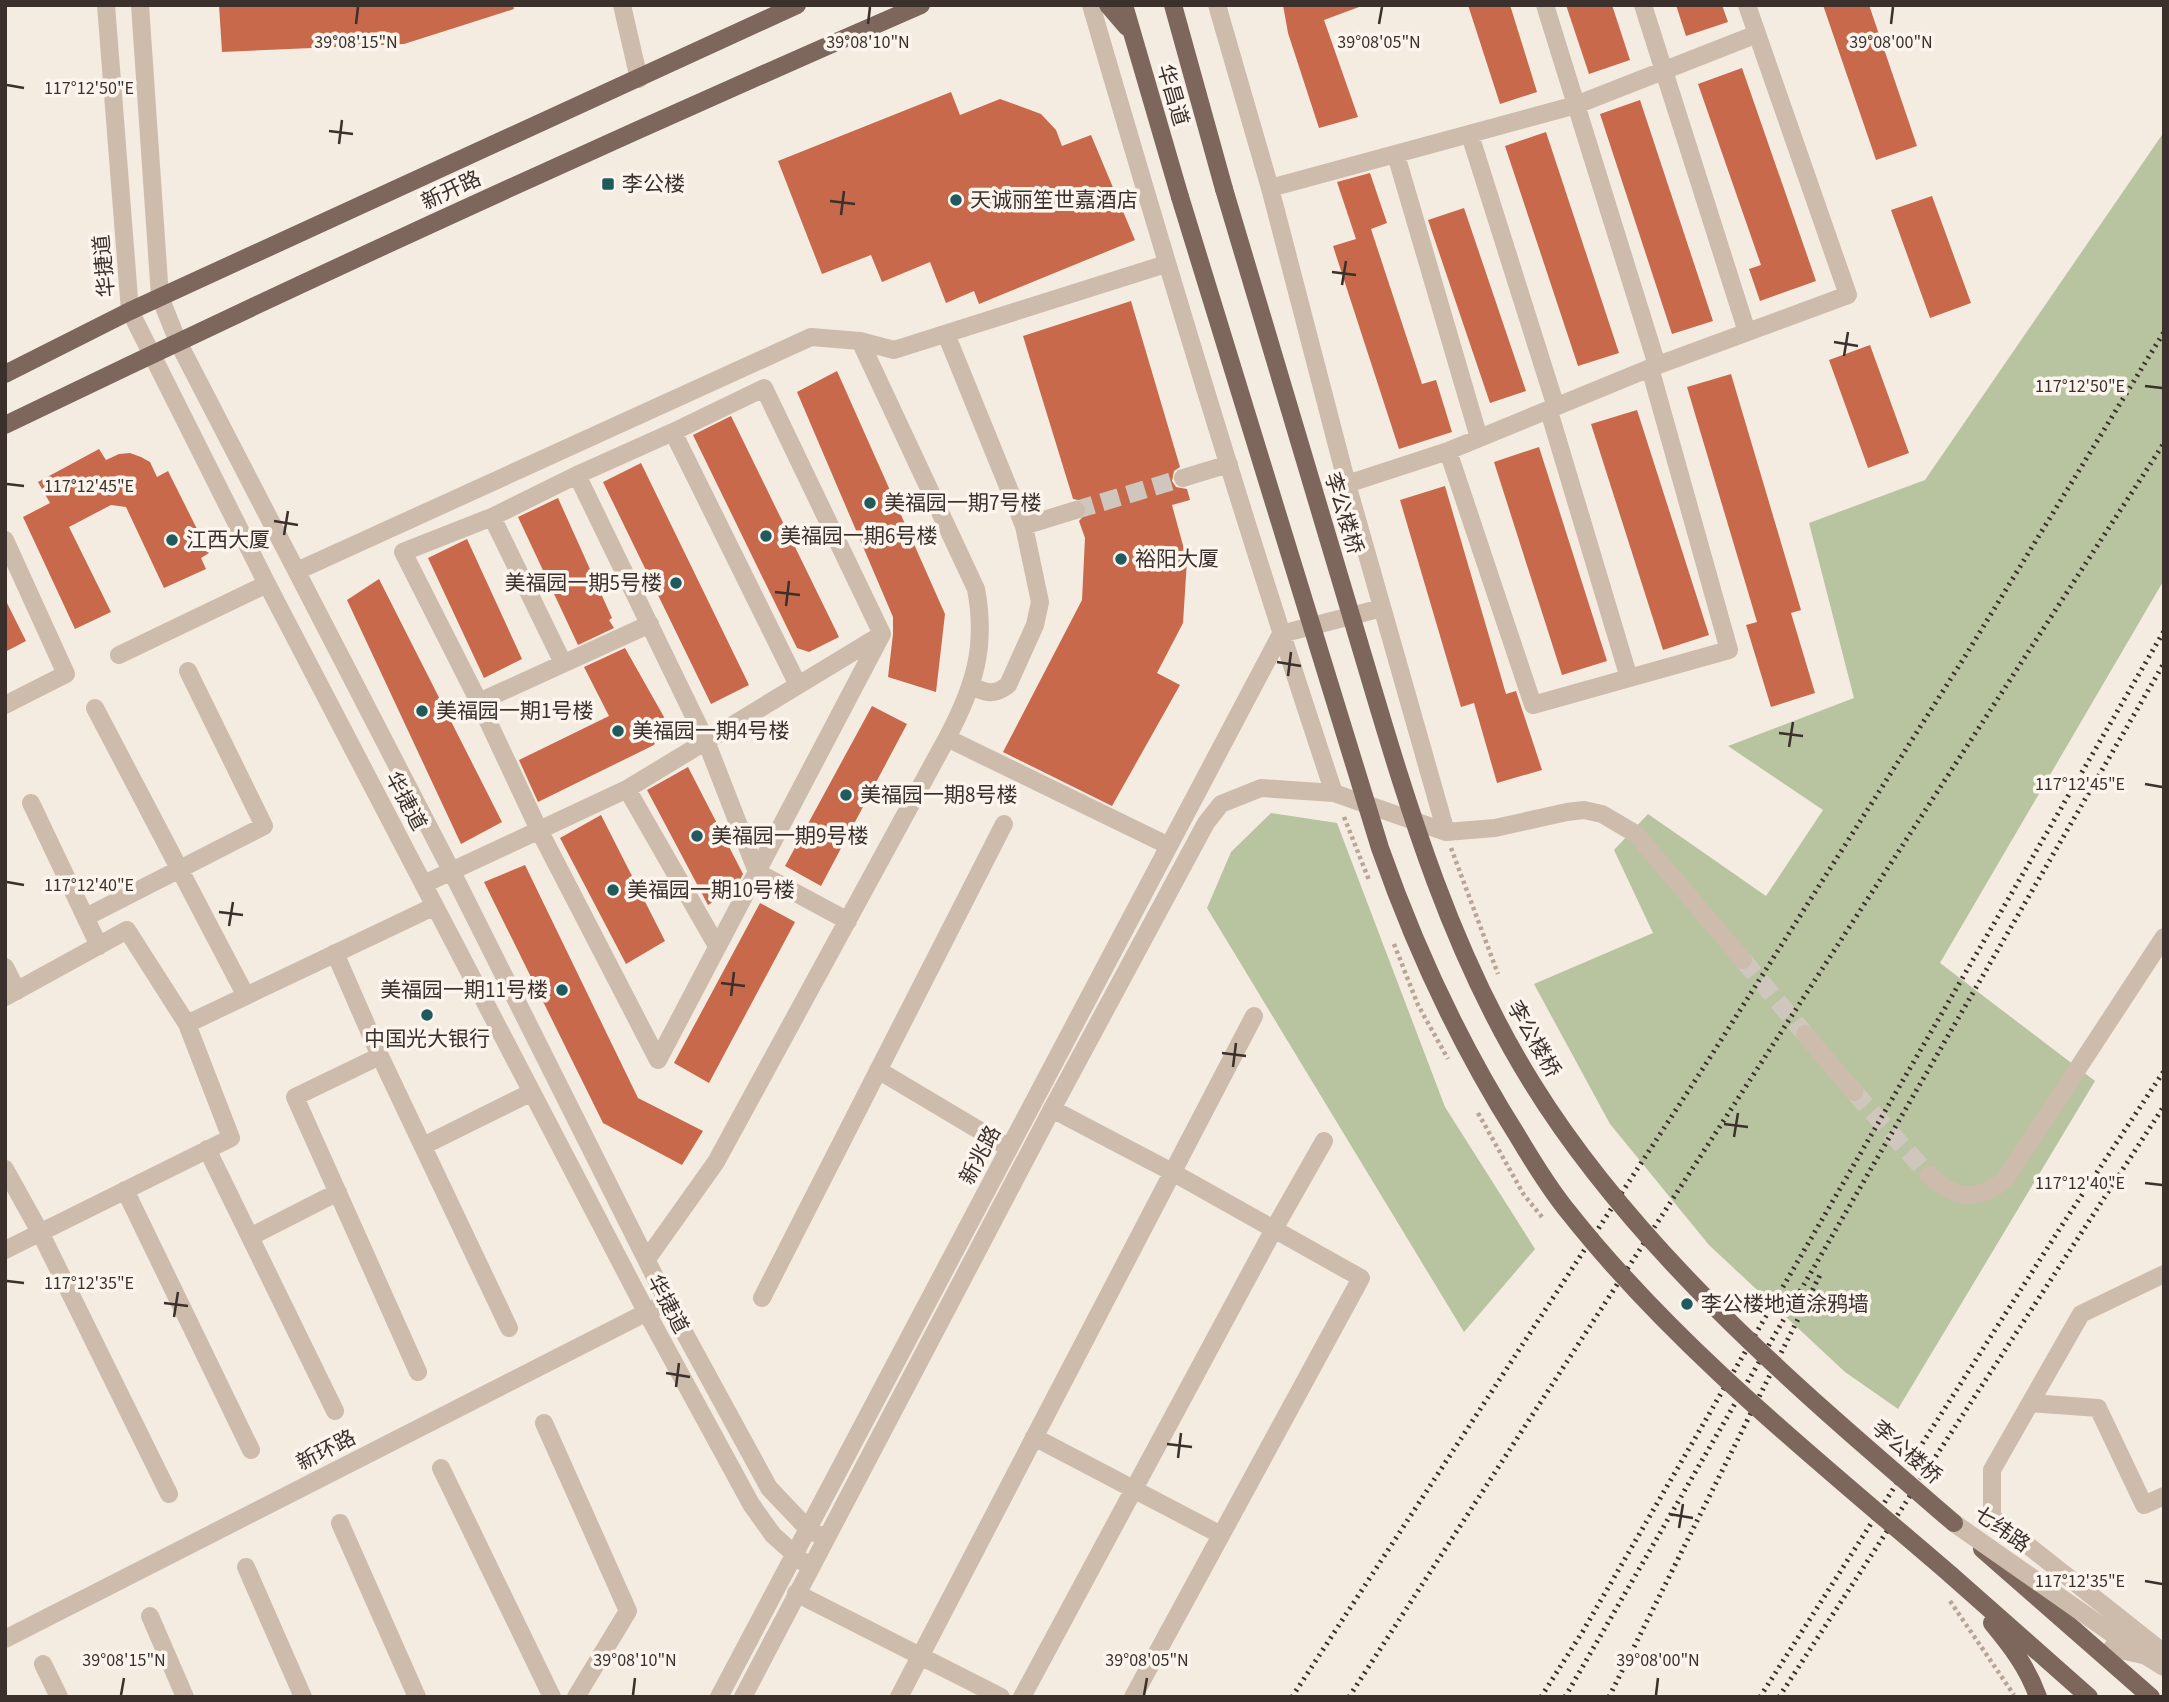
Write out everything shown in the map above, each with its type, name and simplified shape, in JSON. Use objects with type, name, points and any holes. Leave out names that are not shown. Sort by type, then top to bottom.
[{"type":"main road","name":"新开路","points":[[5,374],[160,297],[797,5]]},
{"type":"main road","name":"新开路","points":[[5,425],[177,342],[655,121],[921,5]]},
{"type":"main road","points":[[1108,5],[1131,33]]},
{"type":"main road","name":"华昌道","points":[[1124,5],[1180,197],[1380,848],[1415,937],[1484,1082],[1569,1213],[1624,1275],[1720,1374],[1951,1575]]},
{"type":"main road","points":[[1131,5],[1131,33]]},
{"type":"main road","name":"华昌道","points":[[1174,8],[1224,189]]},
{"type":"main road","name":"李公楼桥","points":[[1224,189],[1408,806],[1458,944],[1509,1046],[1534,1087],[1591,1167],[1643,1230],[1722,1312],[1820,1408],[2151,1697]]},
{"type":"main road","points":[[1951,1575],[2017,1654],[2038,1697]]},
{"type":"main road","points":[[1951,1575],[2089,1697]]},
{"type":"street","name":"华捷道","points":[[106,5],[130,311],[267,583],[647,1313],[751,1504],[773,1535],[809,1567]]},
{"type":"street","name":"华捷道","points":[[140,5],[160,297],[177,342],[451,870],[667,1301],[769,1488],[808,1529],[825,1538]]},
{"type":"street","points":[[622,5],[639,79]]},
{"type":"street","points":[[1091,5],[1167,264],[1281,634],[1334,793]]},
{"type":"street","points":[[1217,5],[1270,188],[1347,484],[1446,832],[1495,828],[1584,810],[1602,814],[1636,834],[1743,960]]},
{"type":"street","points":[[1448,451],[1533,705],[1729,650],[1654,367],[1545,5]]},
{"type":"street","points":[[1643,5],[1747,332]]},
{"type":"street","points":[[1347,484],[1448,451],[1654,367],[1848,295],[1746,5]]},
{"type":"street","points":[[1270,188],[1576,105],[1757,34]]},
{"type":"street","points":[[1470,135],[1629,678]]},
{"type":"street","points":[[1395,155],[1479,438]]},
{"type":"street","points":[[297,571],[811,337],[860,341],[894,350],[1167,264]]},
{"type":"street","points":[[946,334],[1024,526],[1040,602],[1035,625],[1008,685],[992,694],[971,687]]},
{"type":"street","points":[[646,1259],[716,1162],[947,738],[971,687],[979,653],[982,619],[976,589],[860,341]]},
{"type":"street","points":[[764,388],[882,634],[658,1060],[539,830],[479,702],[403,552],[492,517],[764,388]]},
{"type":"street","points":[[673,432],[797,685]]},
{"type":"street","points":[[1183,478],[1229,464]]},
{"type":"street","points":[[577,475],[706,741],[757,872],[848,921]]},
{"type":"street","points":[[1024,526],[1076,510]]},
{"type":"street","points":[[492,517],[563,663]]},
{"type":"street","points":[[5,540],[66,674],[5,705]]},
{"type":"street","points":[[119,655],[267,583]]},
{"type":"street","points":[[1281,634],[1382,608]]},
{"type":"street","points":[[479,702],[650,624]]},
{"type":"street","points":[[424,884],[627,789],[882,634]]},
{"type":"street","name":"新兆路","points":[[719,1697],[1281,634]]},
{"type":"street","points":[[86,918],[264,826],[188,670]]},
{"type":"street","points":[[95,708],[246,996]]},
{"type":"street","points":[[947,738],[1169,846]]},
{"type":"street","name":"新兆路","points":[[743,1697],[1052,1109],[1206,823],[1221,804],[1261,788],[1334,793],[1446,832]]},
{"type":"street","points":[[627,789],[717,946]]},
{"type":"street","points":[[31,803],[99,946]]},
{"type":"street","points":[[762,1298],[1004,824]]},
{"type":"street","points":[[187,1024],[435,906]]},
{"type":"street","points":[[5,967],[11,994],[127,930],[187,1024],[231,1138],[5,1250]]},
{"type":"street","points":[[1928,1175],[1956,1194],[1975,1196],[2004,1181],[2164,937]]},
{"type":"street","points":[[335,953],[380,1056],[509,1328]]},
{"type":"street","points":[[899,1697],[1254,1016]]},
{"type":"street","points":[[1805,1034],[1854,1093]]},
{"type":"street","points":[[380,1056],[295,1097],[418,1372]]},
{"type":"street","points":[[878,1070],[1009,1148]]},
{"type":"street","points":[[423,1146],[532,1092]]},
{"type":"street","points":[[1052,1109],[1172,1172],[1362,1278],[1133,1697]]},
{"type":"street","points":[[1022,1697],[1324,1141]]},
{"type":"street","points":[[207,1149],[335,1411]]},
{"type":"street","points":[[5,1169],[40,1232],[169,1494]]},
{"type":"street","points":[[125,1190],[251,1450]]},
{"type":"street","points":[[250,1237],[338,1192]]},
{"type":"street","points":[[2164,1274],[2081,1314],[1992,1470],[1992,1517],[2164,1653]]},
{"type":"street","name":"新环路","points":[[5,1639],[667,1301]]},
{"type":"street","points":[[2030,1403],[2098,1408],[2144,1505],[2164,1496]]},
{"type":"street","points":[[544,1423],[628,1611],[576,1697]]},
{"type":"street","points":[[1034,1437],[1221,1535]]},
{"type":"street","points":[[442,1468],[552,1697]]},
{"type":"street","points":[[340,1523],[417,1697]]},
{"type":"street","name":"七纬路","points":[[1954,1523],[2164,1667]]},
{"type":"street","points":[[246,1567],[303,1697]]},
{"type":"street","points":[[796,1593],[1001,1697]]},
{"type":"street","points":[[150,1616],[185,1697]]},
{"type":"street","points":[[2112,1648],[2164,1660]]},
{"type":"street","points":[[43,1664],[59,1697]]},
{"type":"path","points":[[1446,832],[1500,981]]},
{"type":"path","points":[[1947,1597],[2016,1697]]},
{"type":"green space","points":[[2164,132],[2164,580],[1940,963],[2095,1081],[1898,1409],[1845,1372],[1709,1245],[1610,1124],[1534,984],[1653,933],[1614,850],[1648,814],[1766,896],[1823,810],[1728,746],[1854,698],[1809,523],[1925,480]]},
{"type":"green space","points":[[1271,813],[1337,823],[1445,1107],[1535,1249],[1464,1332],[1207,908],[1231,852]]},
{"type":"building","points":[[219,5],[513,5],[514,9],[404,44],[222,52]]},
{"type":"building","points":[[1283,5],[1359,5],[1324,20],[1358,117],[1319,128],[1288,33]]},
{"type":"building","points":[[1468,5],[1510,5],[1537,92],[1500,104]]},
{"type":"building","points":[[1566,5],[1612,5],[1630,60],[1589,74]]},
{"type":"building","points":[[1676,5],[1722,5],[1728,22],[1686,36]]},
{"type":"building","points":[[1823,5],[1869,5],[1917,146],[1876,160]]},
{"type":"building","points":[[1742,68],[1816,281],[1760,301],[1749,269],[1761,265],[1698,84]]},
{"type":"building","name":"天诚丽笙世嘉酒店","points":[[951,92],[960,115],[1000,99],[1041,114],[1056,130],[1062,146],[1091,135],[1135,240],[979,304],[974,291],[946,303],[930,262],[882,282],[871,255],[822,274],[778,161]]},
{"type":"building","points":[[1640,100],[1713,321],[1672,334],[1600,114]]},
{"type":"building","points":[[1546,132],[1619,353],[1578,366],[1505,146]]},
{"type":"building","points":[[1370,173],[1387,223],[1371,229],[1422,384],[1436,380],[1452,432],[1399,449],[1333,246],[1356,239],[1337,182]]},
{"type":"building","points":[[1932,196],[1971,303],[1930,318],[1891,210]]},
{"type":"building","points":[[1464,208],[1526,391],[1490,403],[1428,220]]},
{"type":"building","name":"裕阳大厦","points":[[1131,301],[1180,467],[1174,471],[1172,481],[1176,487],[1187,489],[1190,500],[1172,505],[1187,560],[1183,623],[1157,673],[1180,685],[1112,806],[1003,752],[1082,600],[1085,538],[1079,521],[1087,512],[1083,501],[1073,499],[1023,336]]},
{"type":"building","points":[[1870,345],[1909,453],[1868,468],[1829,360]]},
{"type":"building","name":"美福园一期7号楼","points":[[837,371],[945,614],[936,692],[888,677],[893,617],[797,392]]},
{"type":"building","points":[[1731,374],[1801,610],[1791,613],[1815,693],[1771,707],[1746,625],[1757,622],[1687,387]]},
{"type":"building","points":[[1637,410],[1709,635],[1663,650],[1591,424]]},
{"type":"building","name":"美福园一期6号楼","points":[[731,416],[839,637],[809,652],[797,648],[693,435]]},
{"type":"building","points":[[1539,447],[1607,661],[1562,675],[1494,462]]},
{"type":"building","name":"江西大厦","points":[[99,449],[106,460],[119,454],[130,453],[141,457],[150,462],[157,477],[168,471],[209,553],[201,558],[206,569],[164,588],[126,507],[111,505],[69,527],[111,612],[75,629],[23,517],[50,503],[38,482]]},
{"type":"building","name":"美福园一期5号楼","points":[[641,463],[749,685],[711,704],[603,482]]},
{"type":"building","points":[[1445,486],[1506,694],[1516,691],[1542,770],[1497,783],[1474,703],[1461,707],[1400,500]]},
{"type":"building","name":"美福园一期5号楼","points":[[558,498],[612,618],[609,620],[614,628],[578,645],[518,517]]},
{"type":"building","name":"美福园一期5号楼","points":[[467,539],[522,659],[484,678],[428,558]]},
{"type":"building","name":"美福园一期1号楼","points":[[379,579],[502,822],[461,844],[347,600]]},
{"type":"building","points":[[5,599],[26,641],[5,652]]},
{"type":"building","name":"美福园一期4号楼","points":[[625,648],[664,717],[654,745],[538,802],[519,760],[609,716],[584,667]]},
{"type":"building","name":"美福园一期8号楼","points":[[872,706],[907,724],[821,886],[785,866]]},
{"type":"building","name":"美福园一期9号楼","points":[[688,767],[743,874],[735,889],[708,905],[647,790]]},
{"type":"building","name":"美福园一期10号楼","points":[[601,815],[665,941],[626,964],[560,838]]},
{"type":"building","name":"美福园一期11号楼","points":[[525,865],[638,1098],[703,1131],[682,1165],[603,1123],[484,882]]},
{"type":"building","points":[[760,903],[795,922],[709,1083],[674,1063]]},
{"type":"tunnel","points":[[1076,510],[1183,478]]},
{"type":"tunnel","points":[[1743,960],[1805,1034]]},
{"type":"tunnel","points":[[1854,1092],[1929,1175]]},
{"type":"railway","points":[[1292,1697],[1702,1070],[1964,658],[2164,332]]},
{"type":"railway","points":[[1349,1697],[2164,443]]},
{"type":"railway","points":[[1541,1697],[1583,1631],[2164,631]]},
{"type":"railway","points":[[1565,1697],[2164,663]]},
{"type":"railway","points":[[1760,1697],[2164,1071]]},
{"type":"railway","points":[[1779,1697],[2164,1106]]},
{"type":"railway","points":[[1609,1697],[1821,1273]]},
{"type":"place","name":"李公楼","points":[[608,184]]},
{"type":"place","name":"天诚丽笙世嘉酒店","points":[[956,200]]},
{"type":"place","name":"美福园一期7号楼","points":[[870,503]]},
{"type":"place","name":"美福园一期6号楼","points":[[766,536]]},
{"type":"place","name":"江西大厦","points":[[172,540]]},
{"type":"place","name":"裕阳大厦","points":[[1121,559]]},
{"type":"place","name":"美福园一期5号楼","points":[[676,583]]},
{"type":"place","name":"美福园一期1号楼","points":[[422,711]]},
{"type":"place","name":"美福园一期4号楼","points":[[618,731]]},
{"type":"place","name":"美福园一期8号楼","points":[[846,795]]},
{"type":"place","name":"美福园一期9号楼","points":[[697,836]]},
{"type":"place","name":"美福园一期10号楼","points":[[613,890]]},
{"type":"place","name":"美福园一期11号楼","points":[[562,990]]},
{"type":"place","name":"中国光大银行","points":[[427,1015]]},
{"type":"place","name":"李公楼地道涂鸦墙","points":[[1687,1304]]}]
